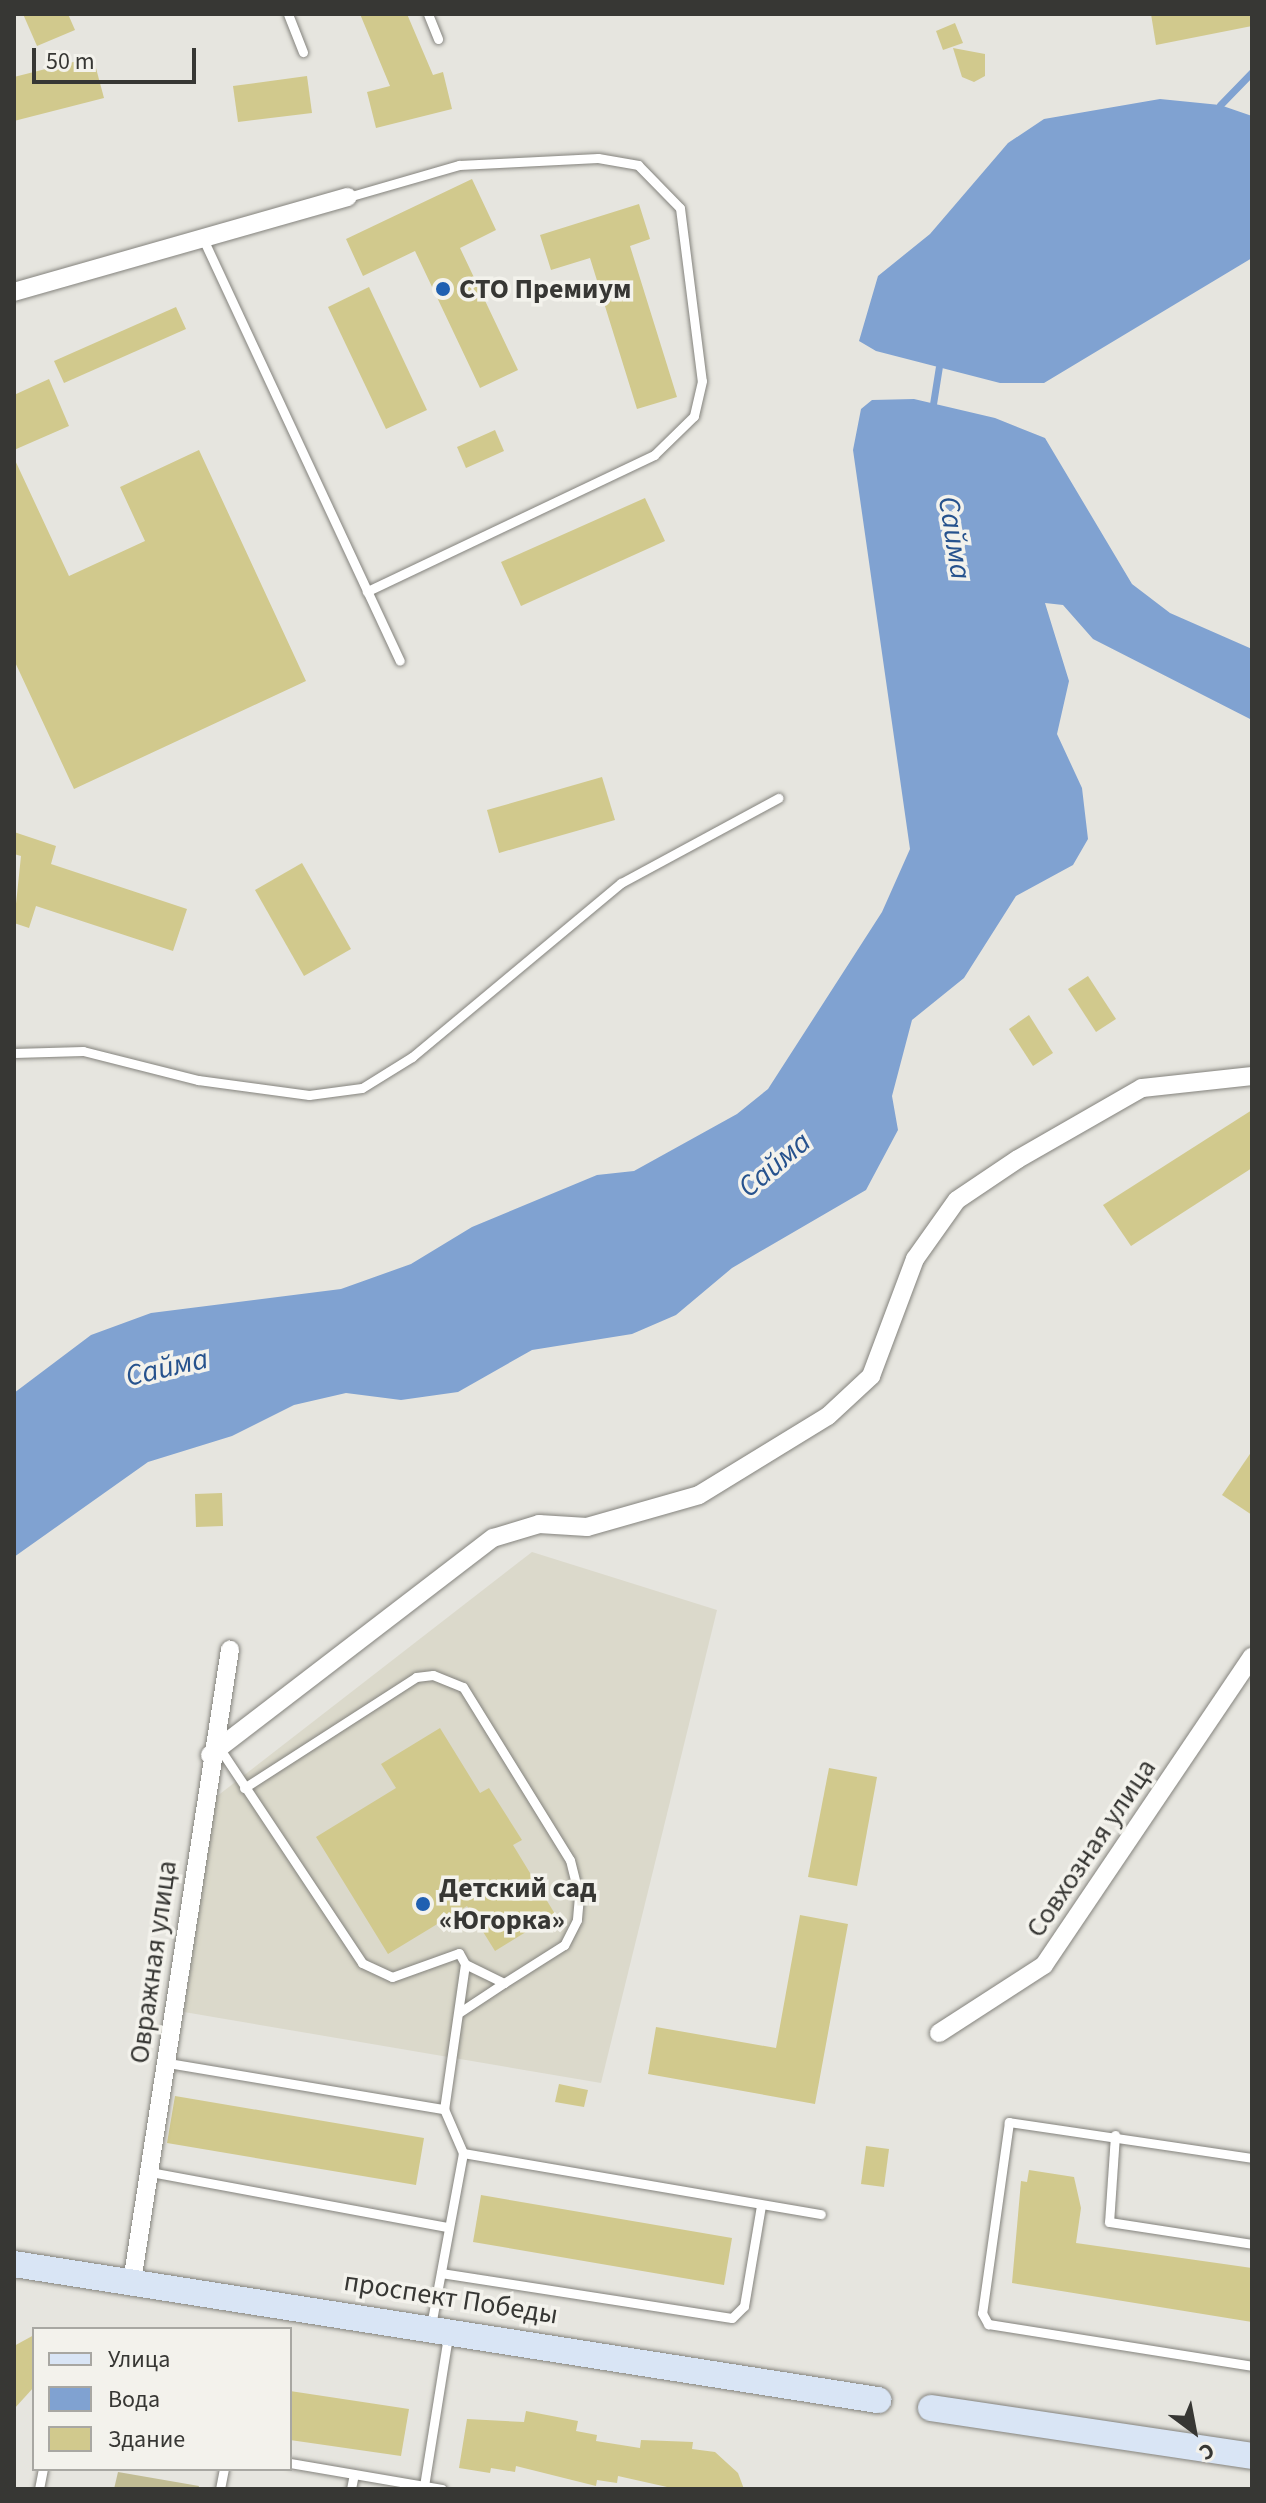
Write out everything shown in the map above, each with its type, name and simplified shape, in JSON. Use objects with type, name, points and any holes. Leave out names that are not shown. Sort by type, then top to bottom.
[{"type":"street","points":[[14,292],[204,241],[348,197]]},
{"type":"street","points":[[215,1752],[493,1538],[539,1524],[587,1527],[699,1495],[828,1416],[871,1376],[915,1259],[957,1200],[1018,1159],[1142,1088],[1252,1076]]},
{"type":"street","name":"Овражная улица","points":[[132,2282],[230,1650]]},
{"type":"street","name":"Совхозная улица","points":[[939,2033],[1044,1965],[1252,1657]]},
{"type":"street","name":"проспект Победы","points":[[14,2264],[440,2327],[878,2400]]},
{"type":"street","points":[[931,2408],[1252,2456]]},
{"type":"lane","points":[[288,14],[303,52]]},
{"type":"lane","points":[[428,14],[438,39]]},
{"type":"lane","points":[[348,197],[459,165],[598,158],[638,165],[680,208],[702,381],[694,416],[654,455],[367,591]]},
{"type":"lane","points":[[204,241],[400,661]]},
{"type":"lane","points":[[14,1053],[83,1051],[198,1080],[309,1095],[362,1088],[412,1057],[621,883],[778,798]]},
{"type":"lane","points":[[244,1788],[416,1677],[433,1675],[463,1687],[578,1881],[577,1920],[564,1945],[460,2012]]},
{"type":"lane","points":[[215,1752],[244,1788],[362,1963],[392,1977],[409,1975],[453,1951],[465,1964],[504,1983]]},
{"type":"lane","points":[[424,2486],[440,2327],[441,2273],[463,2153],[444,2109],[465,1964]]},
{"type":"lane","points":[[168,2063],[444,2109]]},
{"type":"lane","points":[[1252,2158],[1015,2119],[1004,2128],[984,2319],[1252,2366]]},
{"type":"lane","points":[[1115,2135],[1109,2222],[1252,2244]]},
{"type":"lane","points":[[463,2153],[821,2214]]},
{"type":"lane","points":[[150,2172],[448,2227]]},
{"type":"lane","points":[[441,2273],[732,2318],[744,2306],[761,2205]]},
{"type":"lane","points":[[292,2463],[442,2489]]},
{"type":"lane","points":[[351,2489],[354,2474]]},
{"type":"shaded area","name":"Детский сад «Югорка»","points":[[532,1552],[717,1610],[601,2083],[184,2012],[216,1797]]},
{"type":"shaded area","points":[[118,2472],[199,2486],[198,2489],[114,2489]]},
{"type":"water","points":[[1160,99],[1220,105],[1252,116],[1252,258],[1044,383],[1000,383],[876,351],[859,341],[878,276],[930,234],[1008,143],[1044,119]]},
{"type":"water","points":[[914,399],[995,418],[1045,438],[1132,584],[1170,613],[1252,649],[1252,720],[1093,639],[1063,605],[1045,603],[1069,681],[1057,734],[1082,788],[1088,839],[1073,865],[1016,896],[964,978],[912,1020],[892,1096],[898,1130],[866,1190],[732,1268],[676,1315],[632,1334],[532,1350],[458,1392],[401,1400],[346,1393],[294,1405],[232,1436],[148,1462],[14,1557],[14,1393],[91,1335],[151,1313],[341,1289],[411,1264],[472,1227],[597,1175],[634,1171],[737,1114],[768,1089],[882,912],[910,849],[853,450],[861,409],[872,400]]},
{"type":"building","points":[[23,14],[68,14],[75,30],[37,46]]},
{"type":"building","points":[[360,14],[407,14],[433,75],[443,72],[452,109],[376,128],[367,92],[390,86]]},
{"type":"building","points":[[1151,14],[1252,14],[1252,26],[1156,45]]},
{"type":"building","points":[[955,23],[963,43],[943,50],[936,31]]},
{"type":"building","points":[[953,48],[985,54],[985,76],[974,82],[962,77]]},
{"type":"building","points":[[93,57],[104,98],[14,121],[14,77]]},
{"type":"building","points":[[307,76],[312,113],[238,122],[233,86]]},
{"type":"building","points":[[472,179],[496,230],[460,248],[518,370],[480,388],[415,251],[363,276],[346,239]]},
{"type":"building","points":[[639,204],[650,239],[630,246],[677,397],[637,409],[590,258],[551,270],[540,235]]},
{"type":"building","points":[[369,287],[427,410],[386,429],[328,307]]},
{"type":"building","points":[[176,307],[186,329],[64,383],[54,361]]},
{"type":"building","points":[[49,379],[69,426],[14,450],[14,395]]},
{"type":"building","points":[[495,430],[504,451],[466,468],[457,447]]},
{"type":"building","points":[[199,450],[306,681],[74,789],[14,660],[14,458],[69,576],[145,541],[120,487]]},
{"type":"building","points":[[645,498],[665,541],[521,606],[501,562]]},
{"type":"building","points":[[602,777],[615,820],[499,853],[487,810]]},
{"type":"building","points":[[14,832],[56,846],[51,864],[187,909],[173,951],[36,906],[29,928],[14,923],[21,856],[14,854]]},
{"type":"building","points":[[302,863],[351,949],[304,976],[255,890]]},
{"type":"building","points":[[1088,976],[1116,1019],[1096,1032],[1068,989]]},
{"type":"building","points":[[1029,1015],[1053,1053],[1033,1066],[1009,1029]]},
{"type":"building","points":[[1252,1110],[1252,1168],[1131,1246],[1103,1205]]},
{"type":"building","points":[[1252,1451],[1252,1515],[1222,1495]]},
{"type":"building","points":[[222,1493],[223,1526],[196,1527],[195,1494]]},
{"type":"building","points":[[440,1728],[480,1793],[489,1788],[522,1840],[513,1845],[555,1914],[495,1951],[467,1906],[388,1954],[316,1837],[396,1788],[381,1764]]},
{"type":"building","points":[[829,1768],[877,1777],[857,1886],[808,1877]]},
{"type":"building","points":[[800,1915],[848,1924],[815,2104],[648,2074],[656,2027],[776,2048]]},
{"type":"building","points":[[559,2084],[588,2090],[584,2107],[555,2102]]},
{"type":"building","points":[[175,2096],[424,2138],[416,2185],[167,2143]]},
{"type":"building","points":[[866,2146],[889,2149],[884,2187],[861,2184]]},
{"type":"building","points":[[1029,2170],[1074,2177],[1081,2208],[1076,2243],[1252,2268],[1252,2322],[1012,2283],[1021,2181],[1027,2182]]},
{"type":"building","points":[[481,2195],[732,2238],[724,2285],[473,2242]]},
{"type":"building","points":[[32,2336],[32,2389],[14,2409],[14,2346]]},
{"type":"building","points":[[292,2391],[409,2409],[401,2456],[292,2440]]},
{"type":"building","points":[[526,2411],[578,2421],[576,2431],[597,2435],[596,2441],[640,2448],[641,2440],[693,2442],[692,2449],[715,2452],[738,2473],[744,2489],[676,2489],[618,2476],[617,2483],[597,2480],[596,2486],[516,2466],[515,2472],[491,2468],[490,2473],[459,2468],[467,2419],[524,2422]]},
{"type":"waterway","name":"Сайма","points":[[1220,105],[1252,72]]},
{"type":"waterway","points":[[933,404],[939,367]]},
{"type":"place","name":"СТО Премиум","points":[[443,289]]},
{"type":"place","name":"Детский сад «Югорка»","points":[[423,1904]]}]
